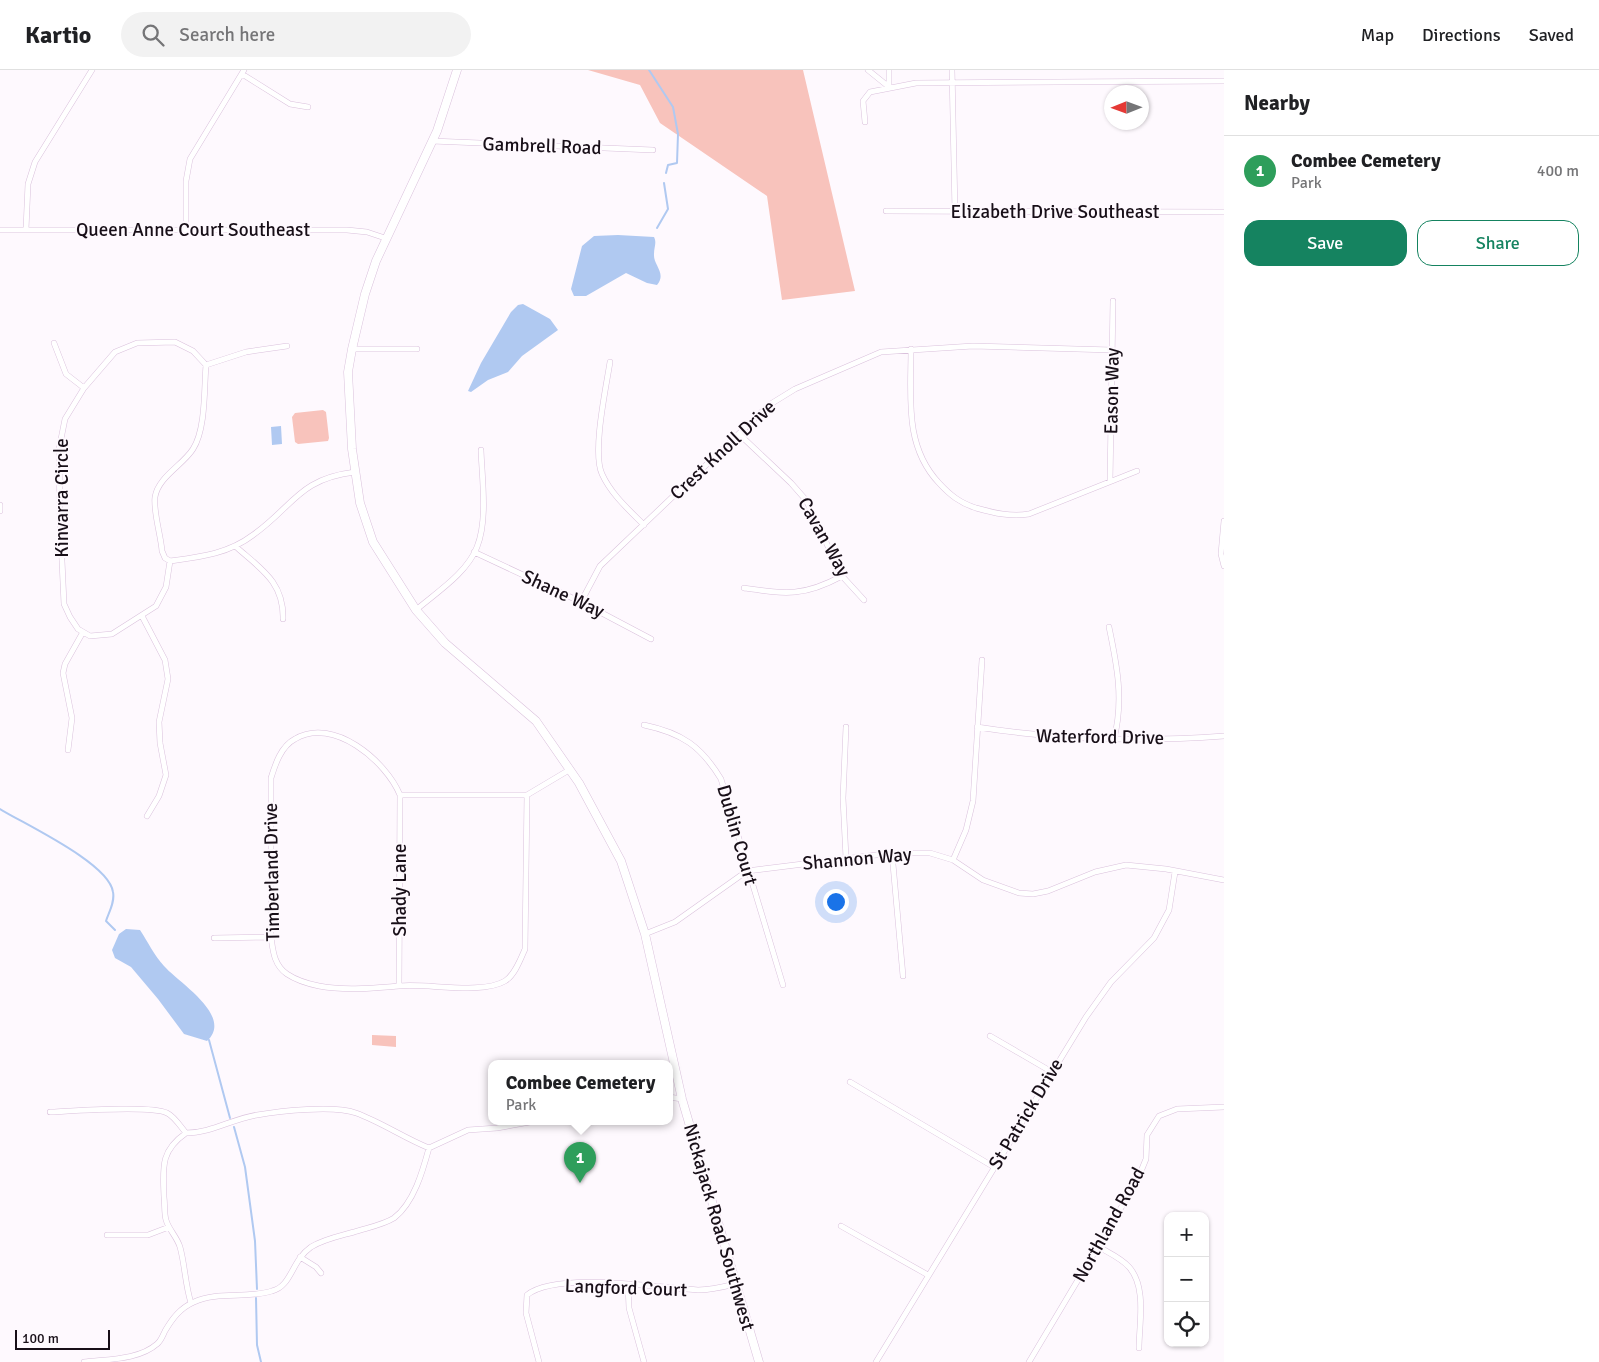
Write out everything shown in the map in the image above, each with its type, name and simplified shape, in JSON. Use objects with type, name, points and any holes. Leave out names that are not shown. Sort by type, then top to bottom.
[{"type":"street","points":[[26,230],[28,184],[35,162],[92,70]]},
{"type":"street","name":"Nickajack Road Southwest","points":[[458,70],[432,141],[385,238],[365,294],[352,349],[348,372],[355,472],[360,503],[373,542],[416,610],[445,643],[536,721],[579,783],[621,861],[644,934],[682,1099],[759,1362]]},
{"type":"street","points":[[868,70],[889,87]]},
{"type":"street","points":[[889,70],[889,87]]},
{"type":"street","points":[[952,70],[955,212]]},
{"type":"street","points":[[186,229],[186,181],[190,159],[243,72],[290,104],[308,107]]},
{"type":"street","points":[[865,122],[863,110],[865,96],[875,90],[916,83],[1224,82]]},
{"type":"street","name":"Gambrell Road","points":[[432,141],[653,150]]},
{"type":"street","name":"Elizabeth Drive Southeast","points":[[886,211],[1224,212]]},
{"type":"street","name":"Queen Anne Court Southeast","points":[[0,230],[347,230],[367,232],[385,238]]},
{"type":"street","name":"Eason Way","points":[[1110,481],[1113,301]]},
{"type":"street","name":"Kinvarra Circle","points":[[83,632],[70,617],[64,604],[59,449],[65,419],[84,388],[115,352],[137,342],[175,342],[185,345],[203,359],[206,365]]},
{"type":"street","points":[[54,343],[66,374],[84,388]]},
{"type":"street","points":[[286,346],[246,352],[206,365],[200,424],[193,449],[167,476],[155,497],[162,551],[165,558],[170,561],[209,556],[235,546],[254,535],[299,493],[322,479],[355,472]]},
{"type":"street","name":"Crest Knoll Drive","points":[[581,602],[600,566],[768,405],[795,389],[880,352],[973,346],[1112,350]]},
{"type":"street","points":[[352,349],[417,349]]},
{"type":"street","points":[[911,349],[911,409],[918,452],[926,470],[949,494],[964,504],[1016,516],[1044,509],[1137,471]]},
{"type":"street","points":[[610,362],[598,446],[599,464],[612,492],[644,524]]},
{"type":"street","name":"Cavan Way","points":[[739,434],[791,483],[806,500],[842,576],[864,600]]},
{"type":"street","points":[[416,610],[451,581],[474,552],[481,536],[481,450]]},
{"type":"street","points":[[0,505],[0,511]]},
{"type":"street","points":[[1224,521],[1221,554],[1224,566]]},
{"type":"street","points":[[235,546],[267,575],[278,590],[284,604],[283,619]]},
{"type":"street","name":"Shane Way","points":[[474,552],[581,602],[651,638]]},
{"type":"street","points":[[68,750],[72,718],[63,673],[65,664],[83,632],[90,636],[112,634],[142,616],[162,598],[166,587],[170,561]]},
{"type":"street","points":[[744,588],[784,593],[805,592],[822,587],[842,576]]},
{"type":"street","points":[[142,616],[165,660],[168,679],[159,722],[160,743],[166,775],[159,796],[147,816]]},
{"type":"street","points":[[1108,627],[1120,688],[1120,717],[1114,739]]},
{"type":"street","points":[[953,860],[966,830],[973,801],[982,660]]},
{"type":"street","name":"Dublin Court","points":[[644,725],[677,735],[697,746],[711,763],[726,790],[747,871],[783,985]]},
{"type":"street","points":[[846,727],[844,798],[846,858]]},
{"type":"street","name":"Waterford Drive","points":[[978,727],[1033,736],[1114,739],[1224,736]]},
{"type":"street","name":"Timberland Drive","points":[[400,795],[394,782],[374,760],[354,744],[334,734],[312,733],[294,739],[276,762],[271,778],[271,937],[277,964],[286,973],[304,982],[350,989],[399,986],[488,986],[506,980],[519,963],[525,949],[527,918],[527,795]]},
{"type":"street","points":[[400,795],[527,795],[569,770]]},
{"type":"street","name":"Shady Lane","points":[[399,986],[400,795]]},
{"type":"street","points":[[892,853],[902,976]]},
{"type":"street","name":"Shannon Way","points":[[644,934],[675,922],[747,871],[892,853],[930,853],[953,860],[983,880],[1019,893],[1033,894],[1048,891],[1095,872],[1126,865],[1166,869],[1224,880]]},
{"type":"street","name":"St Patrick Drive","points":[[876,1362],[1052,1072],[1111,982],[1154,938],[1169,910],[1175,872]]},
{"type":"street","points":[[214,938],[271,937]]},
{"type":"street","points":[[990,1036],[1052,1072]]},
{"type":"street","points":[[850,1082],[994,1167]]},
{"type":"street","points":[[673,1098],[682,1099]]},
{"type":"street","name":"Northland Road","points":[[1029,1362],[1100,1247],[1137,1181],[1146,1159],[1147,1135],[1159,1116],[1177,1109],[1189,1107],[1224,1107]]},
{"type":"street","points":[[50,1112],[158,1111],[168,1113],[186,1132],[196,1132],[242,1118],[276,1112],[338,1111],[355,1113],[429,1148]]},
{"type":"street","points":[[84,1362],[136,1355],[158,1344],[172,1318],[191,1303],[202,1299],[273,1291],[285,1285],[300,1257],[322,1242],[393,1219],[411,1195],[423,1170],[429,1148],[468,1130],[514,1125]]},
{"type":"street","points":[[186,1132],[171,1148],[163,1165],[165,1218],[168,1227],[179,1244],[185,1284],[191,1303]]},
{"type":"street","points":[[841,1226],[928,1275]]},
{"type":"street","points":[[107,1235],[134,1237],[148,1235],[168,1227]]},
{"type":"street","points":[[1100,1247],[1129,1268],[1136,1279],[1140,1309],[1139,1348]]},
{"type":"street","points":[[300,1257],[316,1267],[321,1273]]},
{"type":"street","name":"Langford Court","points":[[539,1362],[526,1313],[527,1295],[533,1290],[569,1283],[628,1284],[698,1290],[716,1289],[736,1284]]},
{"type":"street","points":[[628,1284],[629,1308],[644,1362]]},
{"type":"shaded area","points":[[588,70],[803,70],[855,291],[782,300],[767,196],[660,123],[640,85]]},
{"type":"shaded area","points":[[323,410],[326,412],[328,441],[298,444],[295,442],[292,417],[295,413]]},
{"type":"shaded area","points":[[372,1035],[396,1036],[396,1047],[372,1045]]},
{"type":"water","points":[[594,236],[654,237],[654,258],[660,273],[660,281],[657,285],[647,283],[626,273],[586,296],[574,296],[571,289],[582,246]]},
{"type":"water","points":[[523,304],[550,319],[558,330],[522,356],[508,372],[488,380],[471,392],[468,391],[481,363],[511,312],[518,305]]},
{"type":"water","points":[[281,426],[282,444],[272,445],[271,427]]},
{"type":"water","points":[[126,929],[140,930],[164,966],[201,1000],[209,1011],[214,1021],[214,1031],[207,1041],[184,1034],[131,967],[115,958],[112,950],[119,934]]},
{"type":"waterway","points":[[649,70],[673,107],[678,134],[677,163],[668,165],[666,173]]},
{"type":"waterway","points":[[657,228],[668,209],[664,183]]},
{"type":"waterway","points":[[0,809],[64,845],[97,869],[108,881],[113,892],[112,903],[106,921],[115,930]]},
{"type":"waterway","points":[[209,1040],[230,1118]]},
{"type":"waterway","points":[[234,1127],[245,1167],[255,1241],[257,1289]]},
{"type":"waterway","points":[[256,1298],[257,1345],[261,1362]]},
{"type":"place","name":"Combee Cemetery","points":[[580,1183]]}]
